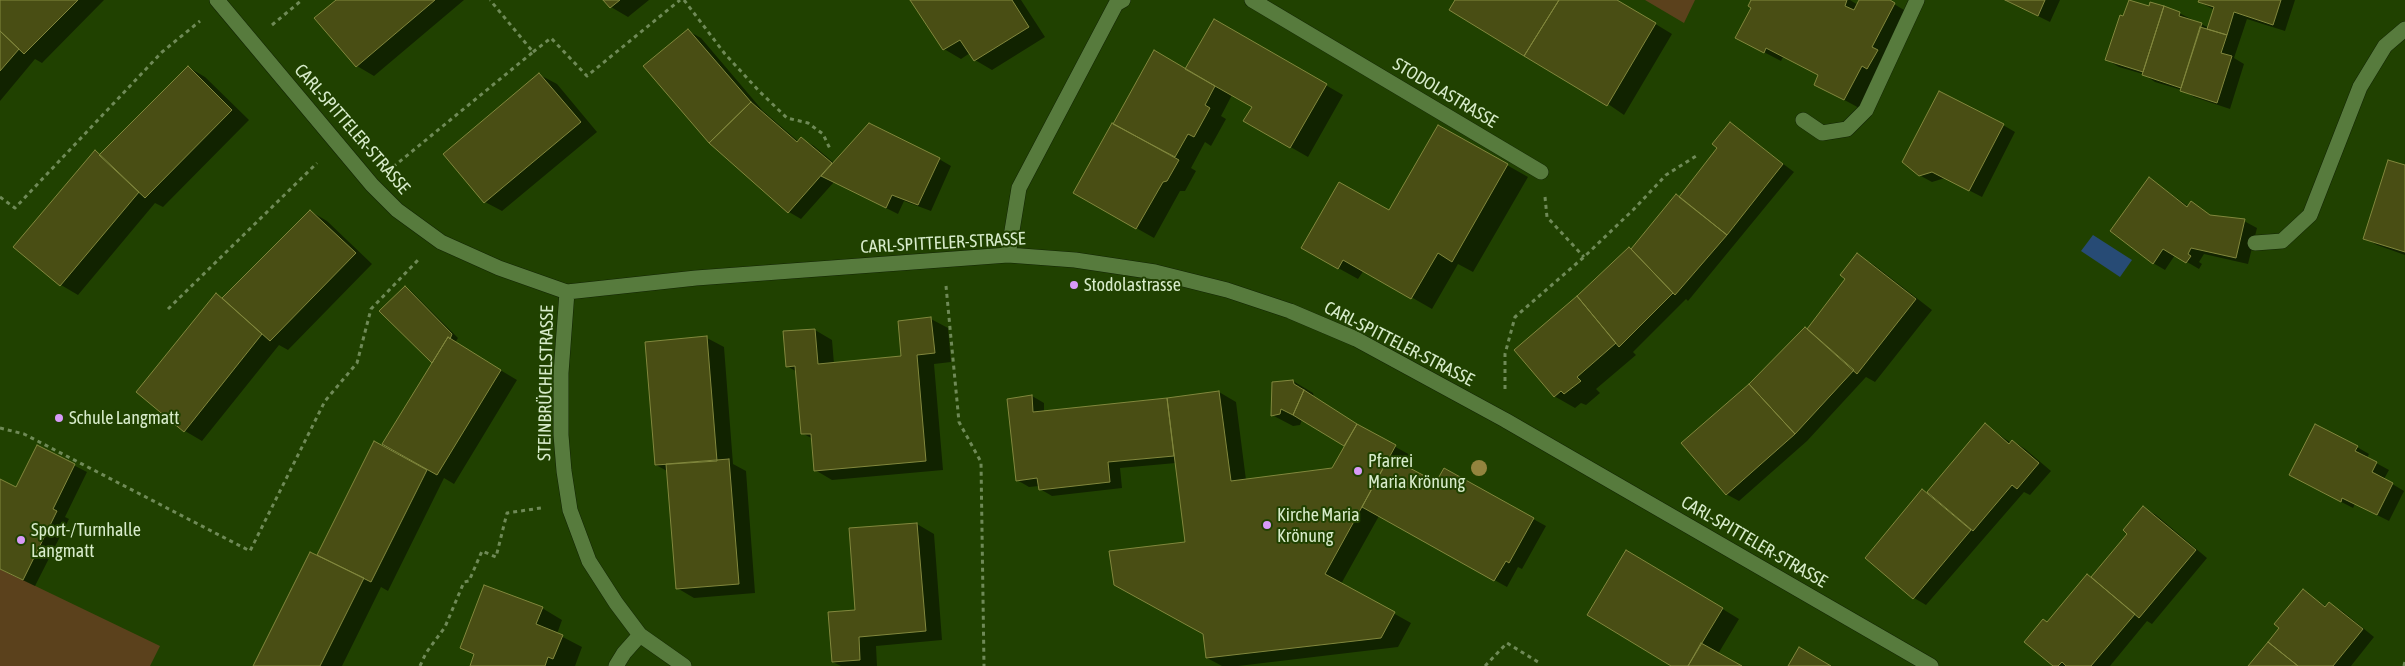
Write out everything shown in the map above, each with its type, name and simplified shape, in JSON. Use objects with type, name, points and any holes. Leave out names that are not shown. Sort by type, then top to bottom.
[{"type":"street","name":"CARL-SPITTELER-STRASSE","points":[[217,0],[372,185],[397,210],[441,242],[499,268],[567,292],[696,278],[1008,255],[1075,260],[1155,272],[1227,290],[1290,311],[1356,338],[1505,420],[1930,666]]},
{"type":"street","name":"STODOLASTRASSE","points":[[1252,0],[1541,172]]},
{"type":"street","points":[[1803,120],[1822,133],[1847,129],[1866,110],[1917,0]]},
{"type":"street","points":[[1008,255],[1019,188],[1116,1]]},
{"type":"street","points":[[2254,243],[2282,241],[2310,215],[2360,87],[2385,46],[2405,29]]},
{"type":"street","name":"STEINBRÜCHELSTRASSE","points":[[567,292],[561,373],[561,435],[570,510],[590,561],[616,603],[640,635],[684,666]]},
{"type":"street","points":[[616,666],[624,653],[640,635]]},
{"type":"path","points":[[252,42],[302,0]]},
{"type":"path","points":[[490,0],[533,52]]},
{"type":"path","points":[[372,185],[551,38],[587,76],[680,0]]},
{"type":"path","points":[[684,0],[725,54],[759,91],[787,118],[808,123],[823,134],[831,151]]},
{"type":"path","points":[[0,197],[15,208],[162,52],[202,20]]},
{"type":"path","points":[[1505,420],[1504,354],[1515,317],[1584,257],[1666,175],[1696,156]]},
{"type":"path","points":[[168,309],[320,161]]},
{"type":"path","points":[[1541,172],[1547,217],[1584,257]]},
{"type":"path","points":[[0,428],[24,434],[250,550],[325,401],[357,362],[371,310],[420,257]]},
{"type":"path","points":[[944,259],[959,422],[981,462],[984,666]]},
{"type":"path","points":[[420,666],[426,653],[445,627],[464,582],[469,581],[482,551],[496,557],[507,513],[549,506]]},
{"type":"path","points":[[1485,666],[1507,643],[1538,662]]},
{"type":"path","points":[[2404,666],[2405,661]]},
{"type":"shaded area","points":[[1645,0],[1695,0],[1684,23]]},
{"type":"shaded area","points":[[0,569],[160,646],[150,666],[0,666]]},
{"type":"water","points":[[2093,235],[2132,260],[2120,277],[2081,251]]},
{"type":"building","points":[[0,0],[78,0],[24,54],[0,31]]},
{"type":"building","points":[[336,0],[435,0],[356,67],[314,18]]},
{"type":"building","points":[[603,0],[620,0],[610,8]]},
{"type":"building","points":[[910,0],[1012,0],[1029,27],[974,61],[960,40],[943,50]]},
{"type":"building","points":[[1455,0],[1559,0],[1524,56],[1449,10]]},
{"type":"building","points":[[1559,0],[1617,0],[1656,23],[1607,106],[1524,56]]},
{"type":"building","points":[[1751,0],[1847,0],[1845,6],[1854,10],[1859,0],[1890,0],[1895,3],[1872,47],[1878,50],[1867,69],[1862,66],[1844,100],[1814,85],[1818,75],[1766,48],[1764,53],[1735,38],[1751,8],[1748,6]]},
{"type":"building","points":[[2005,0],[2045,0],[2038,16]]},
{"type":"building","points":[[2129,0],[2149,6],[2150,2],[2164,6],[2143,72],[2105,60],[2120,15],[2123,16]]},
{"type":"building","points":[[2199,0],[2281,0],[2273,25],[2234,12],[2227,35],[2207,29],[2214,7],[2198,2]]},
{"type":"building","points":[[2164,6],[2180,12],[2179,16],[2202,23],[2181,88],[2142,75]]},
{"type":"building","points":[[1214,19],[1327,84],[1290,148],[1243,121],[1252,107],[1185,69]]},
{"type":"building","points":[[2200,27],[2227,35],[2221,53],[2232,56],[2217,103],[2180,91]]},
{"type":"building","points":[[688,29],[751,102],[709,143],[643,66]]},
{"type":"building","points":[[0,31],[19,49],[0,71]]},
{"type":"building","points":[[1154,50],[1215,86],[1205,105],[1210,108],[1194,137],[1188,134],[1175,157],[1113,124]]},
{"type":"building","points":[[188,66],[232,110],[145,198],[99,155]]},
{"type":"building","points":[[539,73],[581,122],[484,203],[443,154]]},
{"type":"building","points":[[1939,91],[2004,124],[1969,191],[1932,172],[1919,176],[1902,162]]},
{"type":"building","points":[[751,102],[797,142],[801,137],[832,163],[788,213],[709,143]]},
{"type":"building","points":[[1730,122],[1783,164],[1727,235],[1679,197],[1717,148],[1712,144]]},
{"type":"building","points":[[869,123],[940,158],[918,205],[892,195],[886,208],[821,176]]},
{"type":"building","points":[[1112,123],[1179,160],[1167,181],[1163,182],[1136,229],[1073,193]]},
{"type":"building","points":[[1438,125],[1508,164],[1452,262],[1438,253],[1411,299],[1343,260],[1338,269],[1301,248],[1339,182],[1389,210]]},
{"type":"building","points":[[95,150],[139,192],[60,286],[13,247]]},
{"type":"building","points":[[2388,160],[2405,165],[2405,252],[2363,239]]},
{"type":"building","points":[[2149,177],[2187,207],[2191,201],[2210,215],[2245,219],[2236,258],[2191,248],[2188,254],[2191,256],[2186,263],[2163,249],[2153,264],[2110,231]]},
{"type":"building","points":[[1676,194],[1727,235],[1675,295],[1631,249]]},
{"type":"building","points":[[310,210],[356,253],[270,341],[222,298]]},
{"type":"building","points":[[1629,247],[1673,293],[1619,347],[1577,296]]},
{"type":"building","points":[[1857,253],[1916,299],[1857,374],[1807,329],[1845,279],[1840,275]]},
{"type":"building","points":[[405,286],[452,334],[450,339],[448,337],[432,363],[379,311]]},
{"type":"building","points":[[216,293],[262,334],[184,432],[136,392]]},
{"type":"building","points":[[1577,296],[1616,343],[1577,377],[1581,381],[1564,394],[1561,391],[1554,397],[1514,350]]},
{"type":"building","points":[[931,317],[935,353],[917,355],[926,461],[814,471],[811,434],[801,434],[795,366],[786,367],[783,331],[815,329],[818,364],[901,356],[898,321]]},
{"type":"building","points":[[1805,327],[1854,370],[1795,434],[1749,384]]},
{"type":"building","points":[[707,336],[717,461],[655,465],[645,342]]},
{"type":"building","points":[[448,337],[501,370],[437,475],[382,444]]},
{"type":"building","points":[[1293,380],[1294,384],[1304,390],[1293,415],[1281,409],[1280,414],[1271,416],[1272,382]]},
{"type":"building","points":[[1749,384],[1795,434],[1726,495],[1681,443]]},
{"type":"building","points":[[1304,390],[1357,424],[1344,446],[1293,415]]},
{"type":"building","name":"Kirche Maria Krönung","points":[[1219,391],[1231,481],[1332,468],[1357,424],[1396,445],[1325,574],[1395,612],[1381,638],[1206,658],[1203,634],[1114,585],[1109,551],[1185,542],[1167,398]]},
{"type":"building","points":[[1032,395],[1033,412],[1167,398],[1174,456],[1108,462],[1110,482],[1039,490],[1037,478],[1016,481],[1007,399]]},
{"type":"building","points":[[1985,423],[2009,444],[2012,440],[2039,463],[2017,489],[2012,485],[1973,531],[1927,492]]},
{"type":"building","points":[[2315,424],[2358,446],[2355,451],[2377,462],[2372,472],[2393,483],[2377,515],[2342,498],[2341,502],[2289,475]]},
{"type":"building","points":[[374,441],[427,470],[371,582],[317,555]]},
{"type":"building","name":"Sport-/Turnhalle Langmatt","points":[[37,445],[75,464],[53,509],[57,511],[23,580],[0,569],[0,479],[16,487]]},
{"type":"building","points":[[1389,457],[1436,482],[1444,468],[1534,518],[1509,563],[1506,561],[1494,581],[1362,507]]},
{"type":"building","points":[[729,459],[739,584],[676,589],[666,464]]},
{"type":"building","points":[[1922,489],[1971,530],[1913,599],[1865,558]]},
{"type":"building","points":[[2143,506],[2196,550],[2139,618],[2091,577],[2127,534],[2123,530]]},
{"type":"building","points":[[917,523],[926,631],[859,637],[860,660],[832,662],[828,612],[855,610],[849,528]]},
{"type":"building","points":[[1626,550],[1723,608],[1688,666],[1671,666],[1587,615]]},
{"type":"building","points":[[310,552],[364,578],[320,666],[253,666]]},
{"type":"building","points":[[2087,574],[2135,614],[2091,666],[2066,666],[2062,662],[2058,666],[2053,666],[2024,642],[2043,619],[2047,622]]},
{"type":"building","points":[[484,585],[543,607],[536,624],[563,635],[553,659],[548,657],[545,666],[470,666],[474,654],[460,648]]},
{"type":"building","points":[[2303,589],[2325,607],[2329,602],[2363,629],[2333,666],[2298,666],[2268,642],[2279,628],[2274,624]]},
{"type":"building","points":[[2268,642],[2298,666],[2248,666]]},
{"type":"building","points":[[1701,643],[1742,666],[1688,666]]},
{"type":"building","points":[[1799,647],[1831,666],[1788,666]]},
{"type":"place","name":"Stodolastrasse","points":[[1074,285]]},
{"type":"place","name":"Schule Langmatt","points":[[59,418]]},
{"type":"place","name":"Pfarrei Maria Krönung","points":[[1358,471]]},
{"type":"place","name":"Kirche Maria Krönung","points":[[1267,525]]},
{"type":"place","name":"Sport-/Turnhalle Langmatt","points":[[21,540]]}]
